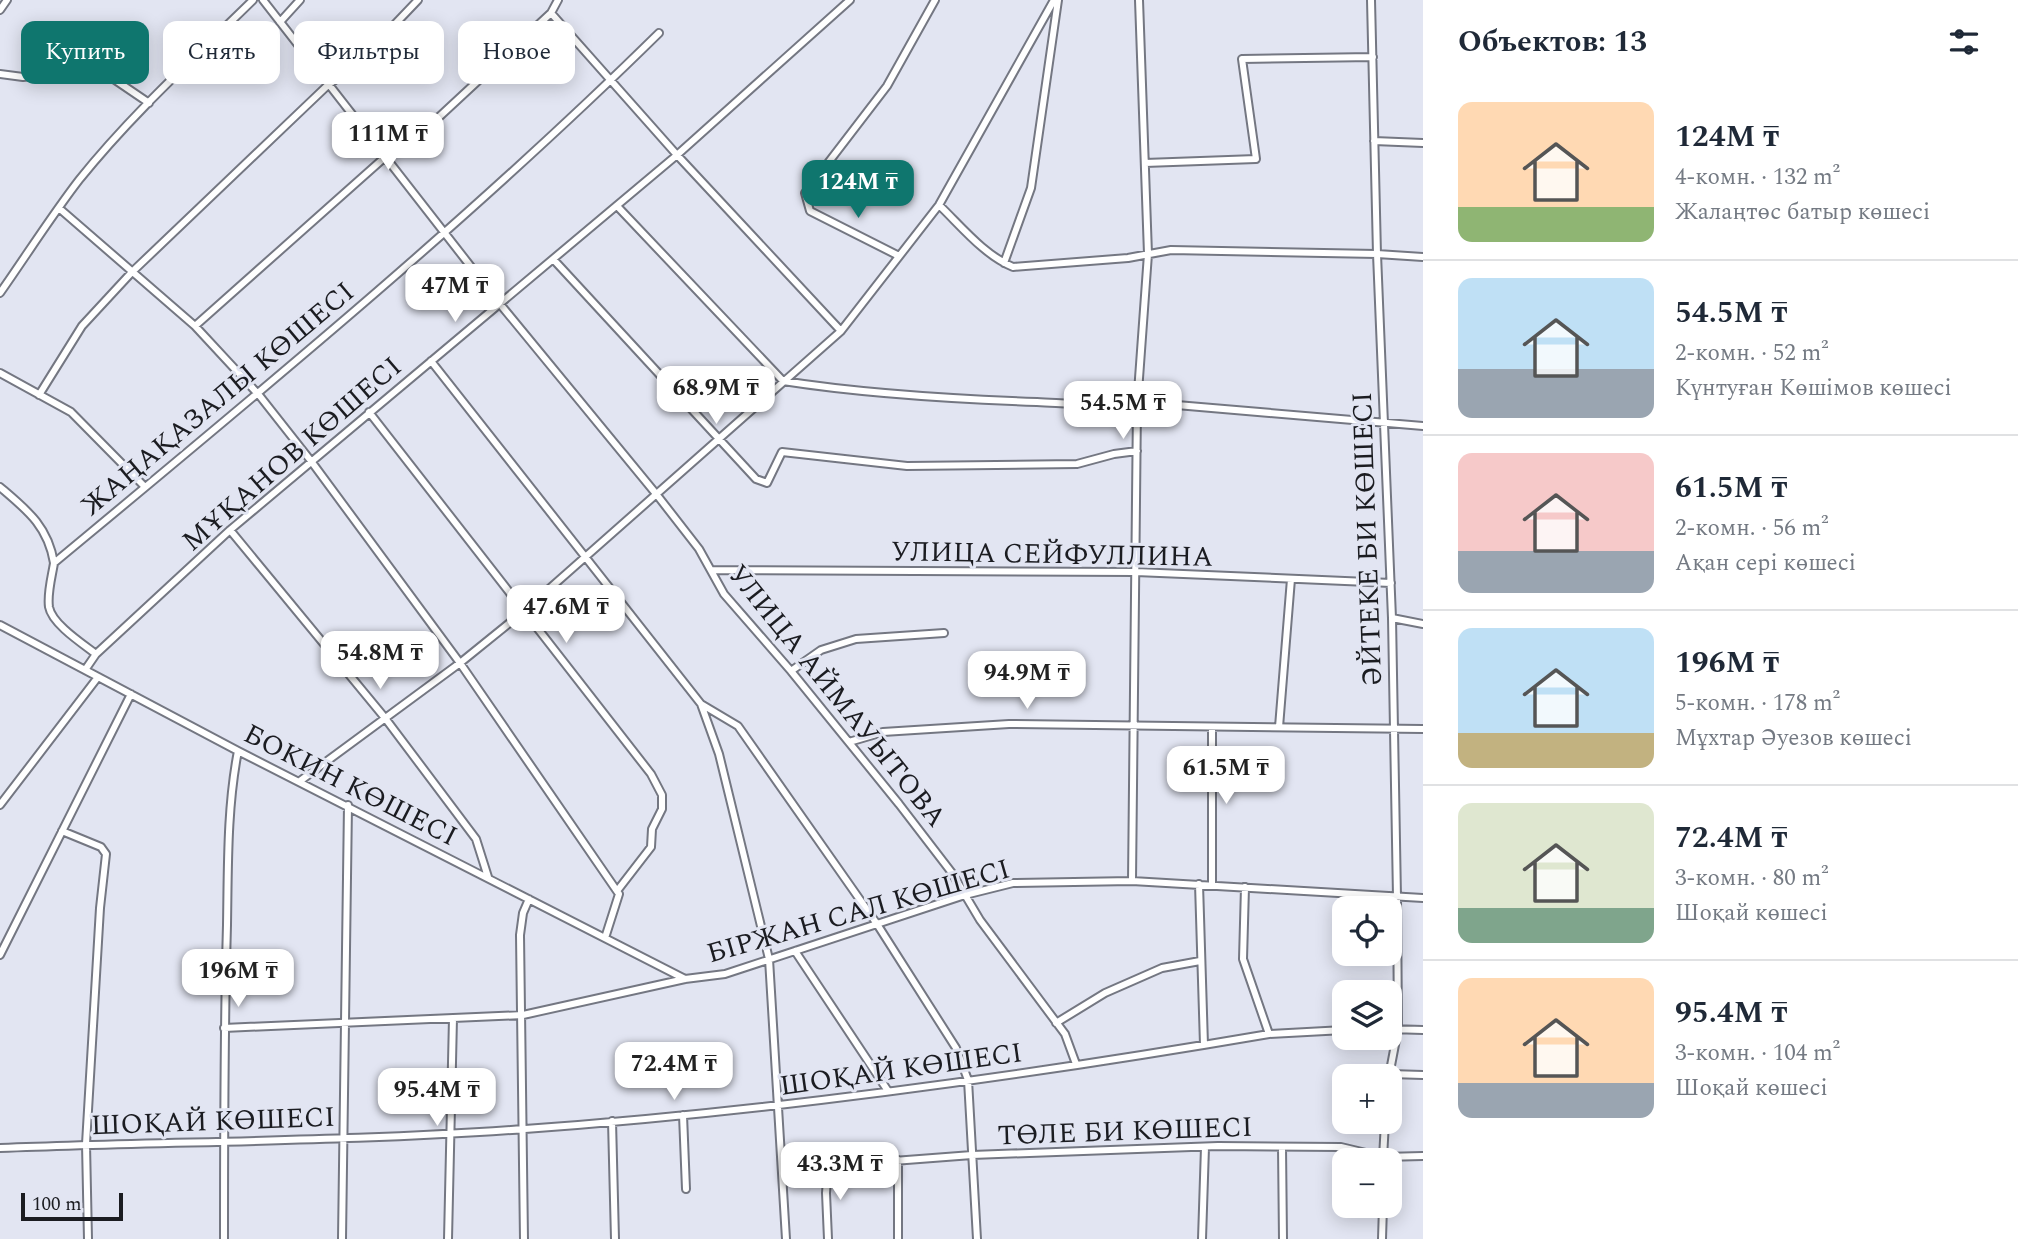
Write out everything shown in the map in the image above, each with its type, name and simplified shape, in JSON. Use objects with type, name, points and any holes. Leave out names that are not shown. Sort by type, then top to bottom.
[{"type":"street","points":[[0,10],[7,0]]},
{"type":"street","points":[[0,293],[78,182],[149,103],[253,0]]},
{"type":"street","name":"УЛИЦА АЙМАУЫТОВА","points":[[263,0],[278,21]]},
{"type":"street","points":[[280,21],[300,0]]},
{"type":"street","points":[[39,395],[82,326],[132,272],[328,85],[356,65],[418,0]]},
{"type":"street","points":[[195,326],[384,158],[425,130],[551,13],[558,0]]},
{"type":"street","name":"МҰҚАНОВ КӨШЕСІ","points":[[85,670],[96,654],[230,530],[677,155],[850,0]]},
{"type":"street","points":[[899,256],[810,211],[805,193],[887,86],[935,0]]},
{"type":"street","points":[[300,781],[460,663],[523,612],[841,331],[939,205],[1056,0]]},
{"type":"street","points":[[1004,263],[1031,188],[1056,0]]},
{"type":"street","points":[[1132,881],[1137,406],[1148,254],[1139,0]]},
{"type":"street","name":"ӘЙТЕКЕ БИ КӨШЕСІ","points":[[1371,0],[1382,423],[1391,583],[1397,896]]},
{"type":"street","points":[[551,13],[677,155],[841,331]]},
{"type":"street","name":"УЛИЦА АЙМАУЫТОВА","points":[[280,23],[499,304],[657,495],[699,550],[724,594],[791,671],[907,814],[952,873],[980,920],[1056,1023],[1072,1048],[1076,1064]]},
{"type":"street","name":"ЖАҢАҚАЗАЛЫ КӨШЕСІ","points":[[54,562],[259,395],[443,233],[659,33]]},
{"type":"street","points":[[1145,163],[1256,159],[1241,59],[1373,57]]},
{"type":"street","points":[[0,74],[23,77],[99,69],[149,103]]},
{"type":"street","points":[[1374,141],[1423,144]]},
{"type":"street","points":[[617,205],[783,381],[821,387],[989,400],[1137,406],[1165,404],[1423,426]]},
{"type":"street","points":[[939,205],[1004,263],[1013,267],[1171,250],[1423,257]]},
{"type":"street","points":[[60,209],[195,326],[259,395],[311,461],[460,663],[619,894],[605,938]]},
{"type":"street","points":[[553,259],[756,480],[767,483],[782,452],[907,466],[1077,464],[1137,451]]},
{"type":"street","points":[[431,361],[701,704],[719,754],[769,959],[786,1239]]},
{"type":"street","points":[[0,373],[71,412],[145,487]]},
{"type":"street","points":[[369,412],[651,775],[662,795],[662,809],[652,829],[652,846],[617,891]]},
{"type":"street","points":[[0,487],[25,508],[46,532],[54,562],[50,612],[74,638],[96,654]]},
{"type":"street","points":[[230,530],[385,718],[476,839],[488,877]]},
{"type":"street","name":"УЛИЦА СЕЙФУЛЛИНА","points":[[711,570],[1136,572],[1391,583]]},
{"type":"street","points":[[1279,727],[1291,579]]},
{"type":"street","points":[[1392,618],[1423,624]]},
{"type":"street","name":"БОКИН КӨШЕСІ","points":[[0,625],[238,751],[685,979]]},
{"type":"street","points":[[791,671],[821,650],[856,639],[944,633]]},
{"type":"street","points":[[0,805],[98,677]]},
{"type":"street","points":[[0,955],[131,694]]},
{"type":"street","points":[[701,704],[738,726],[877,924],[956,1048],[968,1080],[976,1239]]},
{"type":"street","points":[[849,742],[883,732],[1009,724],[1423,729]]},
{"type":"street","points":[[1212,727],[1212,885]]},
{"type":"street","points":[[224,1239],[224,1028],[232,779],[238,751]]},
{"type":"street","points":[[342,1239],[348,805]]},
{"type":"street","points":[[62,831],[101,847],[106,855],[100,908],[86,1144],[88,1239]]},
{"type":"street","name":"БІРЖАН САЛ КӨШЕСІ","points":[[224,1028],[523,1015],[685,979],[725,974],[965,895],[1013,883],[1132,881],[1382,896]]},
{"type":"street","points":[[1199,884],[1204,1045]]},
{"type":"street","points":[[1245,887],[1243,960],[1269,1034]]},
{"type":"street","name":"БІРЖАН САЛ КӨШЕСІ","points":[[1402,897],[1423,898]]},
{"type":"street","points":[[524,1239],[520,935],[523,913],[529,899]]},
{"type":"street","points":[[795,951],[888,1091]]},
{"type":"street","points":[[1056,1023],[1105,993],[1162,968],[1200,961]]},
{"type":"street","points":[[448,1239],[453,1018]]},
{"type":"street","points":[[1402,1029],[1423,1030]]},
{"type":"street","name":"ШОҚАЙ КӨШЕСІ","points":[[0,1148],[224,1142],[523,1129],[683,1115],[779,1106],[968,1080],[1269,1034],[1332,1031]]},
{"type":"street","points":[[1402,1075],[1423,1074]]},
{"type":"street","points":[[683,1115],[686,1189]]},
{"type":"street","points":[[612,1121],[615,1239]]},
{"type":"street","points":[[1202,1239],[1205,1147]]},
{"type":"street","name":"ТӨЛЕ БИ КӨШЕСІ","points":[[828,1239],[828,1166],[972,1155],[1205,1147],[1345,1148]]},
{"type":"street","points":[[1282,1147],[1283,1239]]},
{"type":"street","name":"ТӨЛЕ БИ КӨШЕСІ","points":[[1402,1157],[1423,1156]]},
{"type":"street","points":[[898,1160],[898,1239]]},
{"type":"street","points":[[1382,1239],[1383,1218]]}]
